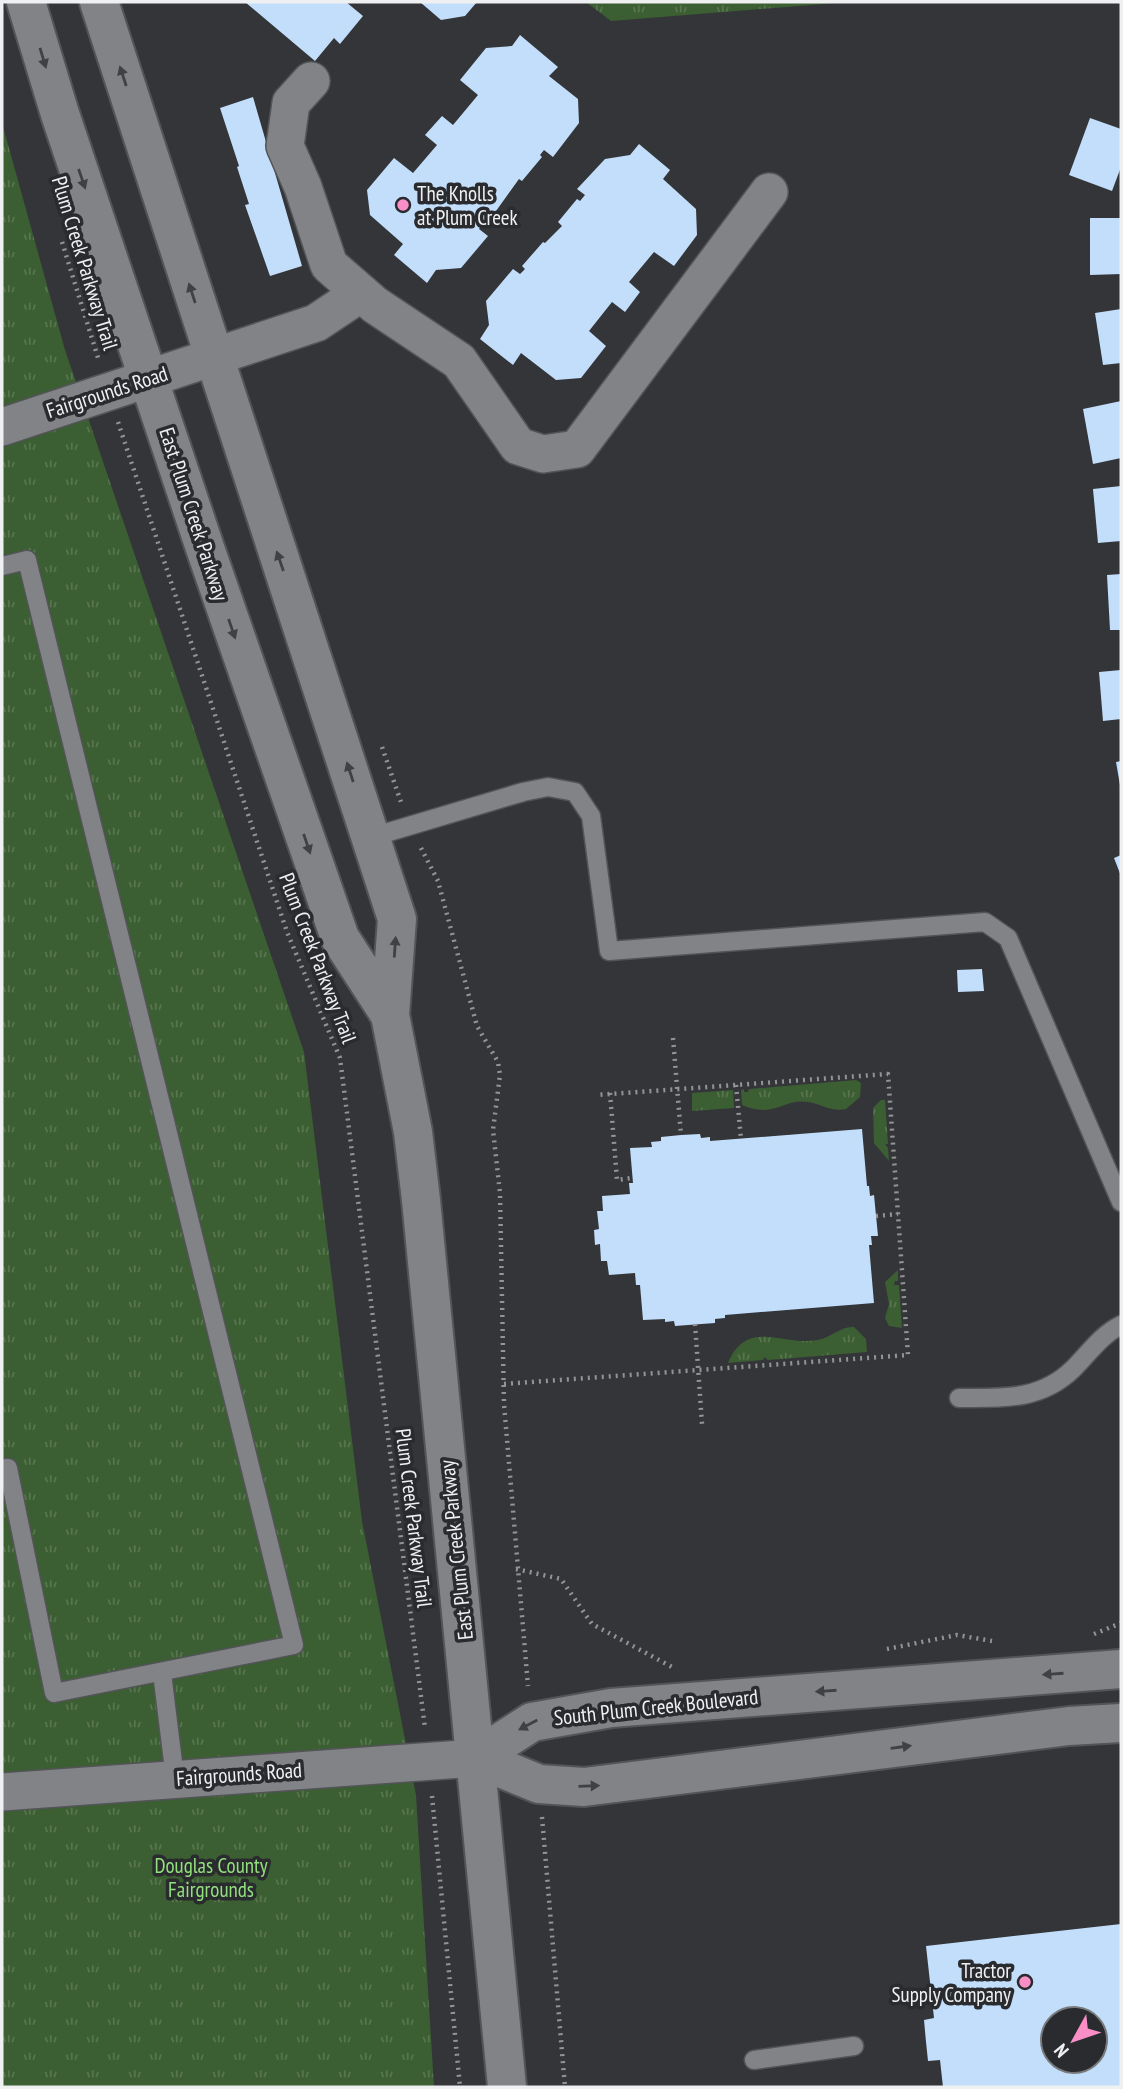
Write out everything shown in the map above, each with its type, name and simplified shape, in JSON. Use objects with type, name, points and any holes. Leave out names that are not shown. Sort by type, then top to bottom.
[{"type":"main road","name":"East Plum Creek Parkway","points":[[26,2],[60,114],[340,937],[390,1015]]},
{"type":"main road","name":"East Plum Creek Parkway","points":[[99,2],[397,919],[390,1015],[402,1066],[418,1173],[507,2087]]},
{"type":"main road","name":"South Plum Creek Boulevard","points":[[477,1758],[531,1722],[611,1708],[1121,1669]]},
{"type":"main road","points":[[477,1758],[539,1784],[584,1787],[1069,1726],[1121,1723]]},
{"type":"street","points":[[311,81],[291,103],[285,146],[303,187],[329,265],[361,293],[459,361],[518,446],[543,454],[577,449],[769,192]]},
{"type":"street","name":"Fairgrounds Road","points":[[2,427],[316,323],[361,293]]},
{"type":"street","name":"Fairgrounds Road","points":[[2,1792],[477,1758]]},
{"type":"lane","points":[[2,566],[26,560],[294,1645],[54,1693],[8,1468],[2,1469]]},
{"type":"lane","points":[[372,837],[523,792],[548,787],[575,792],[592,816],[609,951],[985,922],[1008,939],[1121,1202]]},
{"type":"lane","points":[[959,1398],[1016,1398],[1037,1393],[1058,1382],[1110,1331],[1121,1325]]},
{"type":"lane","points":[[162,1673],[176,1778]]},
{"type":"lane","points":[[754,2060],[853,2046]]},
{"type":"path","name":"Plum Creek Parkway Trail","points":[[60,236],[108,391],[287,932],[340,1058],[429,1762],[460,2087]]},
{"type":"path","points":[[673,1038],[681,1135]]},
{"type":"path","points":[[504,1384],[908,1355],[888,1074],[596,1095]]},
{"type":"path","points":[[736,1085],[741,1139]]},
{"type":"path","points":[[610,1093],[617,1180],[632,1178]]},
{"type":"path","points":[[876,1216],[898,1214]]},
{"type":"path","points":[[695,1324],[702,1424]]},
{"type":"path","points":[[516,1569],[561,1579],[592,1624],[675,1668]]},
{"type":"path","points":[[1090,1635],[1121,1623]]},
{"type":"path","points":[[877,1651],[957,1635],[995,1642]]},
{"type":"green space","points":[[586,2],[848,2],[611,21]]},
{"type":"green space","name":"Douglas County Fairgrounds","points":[[2,123],[65,350],[304,1052],[362,1521],[416,1795],[434,2087],[2,2087]]},
{"type":"green space","points":[[856,1080],[861,1083],[860,1097],[846,1109],[799,1102],[763,1110],[742,1105],[741,1090],[744,1089],[744,1092],[748,1092],[749,1089]]},
{"type":"green space","points":[[733,1090],[734,1108],[692,1111],[692,1093]]},
{"type":"green space","points":[[881,1100],[885,1100],[888,1144],[885,1144],[889,1161],[874,1143],[873,1108]]},
{"type":"green space","points":[[898,1270],[898,1281],[895,1281],[894,1285],[899,1285],[902,1328],[889,1326],[885,1318],[889,1304],[885,1282]]},
{"type":"green space","points":[[854,1327],[866,1339],[867,1352],[768,1360],[764,1357],[763,1360],[728,1363],[736,1349],[745,1341],[756,1337],[817,1340],[844,1328]]},
{"type":"building","points":[[245,2],[346,2],[363,16],[340,44],[334,38],[315,61]]},
{"type":"building","points":[[420,2],[477,2],[465,16],[441,20]]},
{"type":"building","points":[[520,35],[558,67],[549,76],[578,99],[579,123],[553,157],[544,150],[540,155],[542,157],[522,181],[519,179],[486,225],[483,223],[479,229],[488,236],[461,268],[436,270],[427,283],[394,255],[403,244],[370,215],[367,190],[394,158],[413,173],[437,145],[425,135],[442,116],[453,125],[478,95],[460,80],[486,48],[512,46]]},
{"type":"building","points":[[253,97],[302,266],[270,276],[245,205],[249,204],[220,108]]},
{"type":"building","points":[[1090,118],[1121,129],[1121,167],[1112,191],[1069,175]]},
{"type":"building","points":[[639,144],[670,170],[663,179],[696,209],[697,235],[674,266],[654,252],[629,282],[640,292],[625,312],[612,302],[589,331],[606,346],[581,378],[556,380],[521,353],[513,365],[480,339],[489,325],[486,301],[513,269],[520,274],[525,269],[522,266],[543,242],[562,226],[558,222],[577,199],[580,201],[585,195],[577,189],[605,159],[630,155]]},
{"type":"building","points":[[1090,218],[1121,218],[1121,274],[1090,275]]},
{"type":"building","points":[[1121,309],[1121,363],[1103,365],[1095,313]]},
{"type":"building","points":[[1121,401],[1121,458],[1093,464],[1083,409]]},
{"type":"building","points":[[1121,486],[1121,541],[1098,543],[1093,489]]},
{"type":"building","points":[[1121,574],[1121,630],[1110,630],[1107,575]]},
{"type":"building","points":[[1121,670],[1121,719],[1103,721],[1099,672]]},
{"type":"building","points":[[1121,761],[1121,785],[1120,785],[1116,762]]},
{"type":"building","points":[[1121,855],[1121,876],[1114,858]]},
{"type":"building","points":[[982,969],[984,991],[958,992],[957,970]]},
{"type":"building","points":[[862,1129],[867,1186],[870,1196],[874,1195],[878,1236],[871,1236],[872,1245],[869,1245],[874,1303],[725,1315],[725,1318],[715,1319],[715,1323],[675,1326],[674,1321],[665,1322],[665,1319],[643,1320],[640,1285],[636,1285],[635,1273],[609,1275],[607,1261],[601,1261],[600,1244],[595,1245],[594,1230],[599,1229],[597,1211],[603,1211],[602,1196],[630,1194],[629,1183],[633,1183],[630,1148],[652,1147],[651,1142],[661,1141],[661,1137],[681,1135],[700,1134],[701,1138],[710,1137],[710,1141]]},
{"type":"building","name":"Tractor Supply Company","points":[[1121,1924],[1121,2087],[943,2087],[940,2060],[928,2061],[924,2020],[934,2018],[926,1946]]},
{"type":"place","name":"The Knolls at Plum Creek","points":[[403,205]]},
{"type":"place","name":"Tractor Supply Company","points":[[1025,1982]]}]
